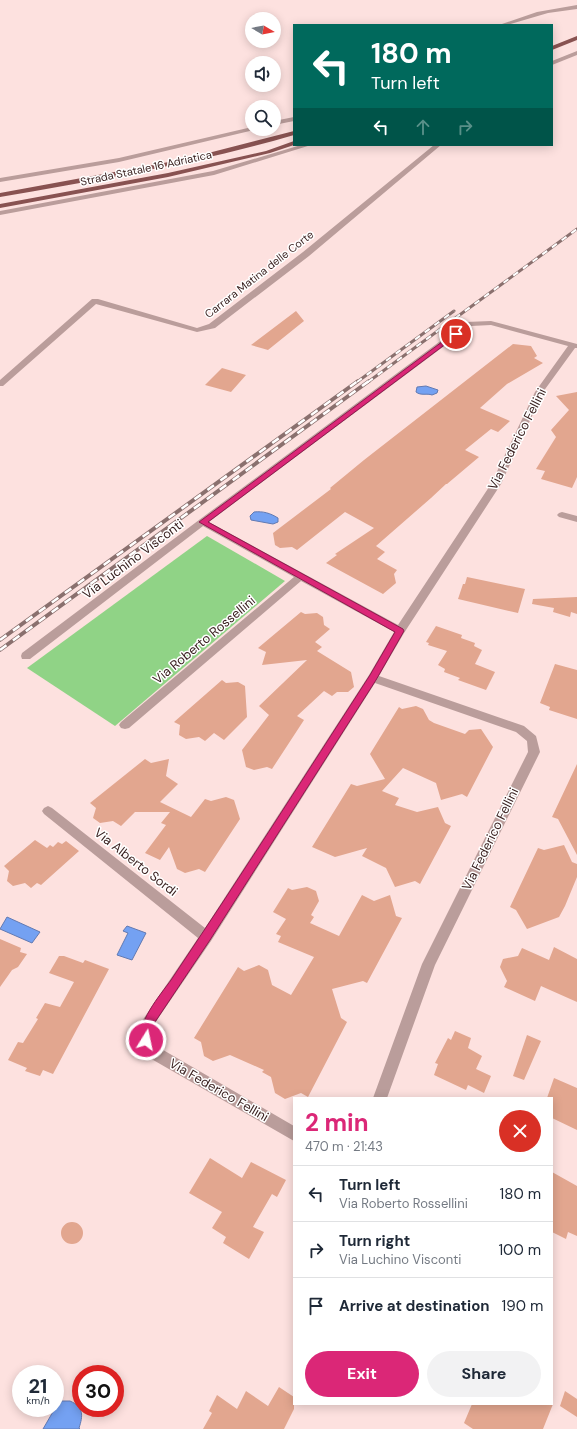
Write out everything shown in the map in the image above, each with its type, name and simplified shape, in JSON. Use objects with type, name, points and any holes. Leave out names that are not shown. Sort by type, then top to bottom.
[{"type":"highway","points":[[553,48],[577,38]]},
{"type":"highway","points":[[553,54],[577,45]]},
{"type":"highway","name":"Strada Statale 16 Adriatica","points":[[0,195],[175,163],[262,143],[293,133]]},
{"type":"highway","name":"Strada Statale 16 Adriatica","points":[[0,206],[168,175],[268,152],[293,143]]},
{"type":"street","points":[[505,24],[526,16],[562,8],[577,7]]},
{"type":"street","points":[[553,63],[577,53]]},
{"type":"street","points":[[281,122],[293,119]]},
{"type":"street","points":[[0,180],[119,160],[245,131]]},
{"type":"street","points":[[0,212],[40,206],[214,173],[305,146]]},
{"type":"street","name":"Carrara Matina delle Corte","points":[[0,384],[94,301],[197,330],[212,326],[306,254],[437,146]]},
{"type":"street","name":"Via Luchino Visconti","points":[[26,656],[202,522],[469,324],[491,323],[575,345]]},
{"type":"street","name":"Via Federico Fellini","points":[[293,1133],[153,1052],[146,1040],[150,1021],[373,678],[400,631],[496,484],[539,392],[575,345]]},
{"type":"street","points":[[562,515],[577,519]]},
{"type":"street","points":[[202,522],[400,631]]},
{"type":"street","name":"Via Roberto Rossellini","points":[[125,725],[300,577]]},
{"type":"street","name":"Via Federico Fellini","points":[[373,678],[520,729],[532,739],[534,752],[429,964],[380,1097]]},
{"type":"street","name":"Via Alberto Sordi","points":[[48,811],[206,937]]},
{"type":"green space","points":[[207,536],[285,581],[115,726],[27,668]]},
{"type":"water","points":[[426,386],[438,390],[437,393],[432,395],[420,394],[416,392],[417,387]]},
{"type":"water","points":[[254,512],[263,512],[272,515],[278,518],[278,522],[273,524],[251,520],[250,516]]},
{"type":"water","points":[[7,917],[40,932],[32,943],[0,929]]},
{"type":"water","points":[[127,926],[146,933],[132,960],[117,955],[128,933],[123,931]]},
{"type":"water","points":[[64,1401],[72,1402],[72,1417],[82,1417],[80,1429],[43,1429],[50,1417],[64,1417]]},
{"type":"building","points":[[296,311],[304,321],[268,350],[251,345]]},
{"type":"building","points":[[513,344],[531,346],[537,356],[534,358],[543,363],[507,384],[480,408],[510,421],[498,432],[491,429],[465,450],[479,457],[376,546],[385,552],[377,559],[397,570],[394,574],[396,583],[383,594],[326,563],[337,555],[335,554],[374,528],[345,512],[297,550],[292,547],[280,548],[275,545],[273,533],[331,489],[330,488],[364,460]]},
{"type":"building","points":[[222,368],[246,375],[231,392],[205,385]]},
{"type":"building","points":[[577,392],[577,477],[572,488],[541,479],[545,471],[536,469],[556,437],[551,430],[569,410],[556,396]]},
{"type":"building","points":[[467,577],[525,589],[518,613],[458,599]]},
{"type":"building","points":[[577,597],[577,614],[571,612],[570,617],[553,612],[554,608],[532,604],[533,599]]},
{"type":"building","points":[[301,612],[305,614],[317,613],[323,617],[324,625],[330,629],[315,642],[322,647],[317,651],[351,672],[354,687],[348,692],[337,692],[332,696],[324,691],[297,716],[304,720],[272,769],[267,767],[254,770],[246,767],[242,750],[269,715],[259,706],[307,660],[262,665],[266,652],[258,648]]},
{"type":"building","points":[[436,626],[462,635],[461,638],[475,643],[474,646],[482,650],[475,664],[495,672],[486,690],[458,680],[460,678],[444,672],[445,669],[438,665],[447,651],[428,645],[429,643],[426,642]]},
{"type":"building","points":[[555,664],[577,670],[577,719],[549,710],[550,707],[540,703]]},
{"type":"building","points":[[222,680],[226,683],[238,682],[245,686],[247,717],[224,740],[214,733],[205,741],[199,737],[186,739],[179,735],[180,725],[174,722]]},
{"type":"building","points":[[416,706],[423,709],[429,720],[434,723],[465,734],[469,730],[481,729],[493,747],[467,797],[462,794],[441,800],[436,783],[403,768],[382,791],[399,798],[395,805],[417,812],[438,807],[445,823],[451,826],[420,884],[415,881],[395,887],[386,868],[362,856],[367,848],[335,857],[312,847],[351,784],[357,786],[385,779],[370,754],[399,707],[402,709]]},
{"type":"building","points":[[145,759],[151,763],[169,759],[166,776],[178,784],[160,802],[191,817],[205,799],[211,801],[226,797],[234,800],[240,819],[205,872],[199,869],[185,873],[177,869],[169,847],[160,860],[145,853],[166,825],[161,823],[170,812],[135,812],[121,826],[113,821],[100,823],[93,818],[96,808],[90,803]]},
{"type":"building","points":[[577,764],[577,855],[558,819],[552,817]]},
{"type":"building","points":[[35,840],[47,848],[50,845],[53,847],[58,842],[62,844],[66,841],[79,851],[41,885],[37,883],[31,888],[25,883],[13,886],[7,881],[9,871],[4,866]]},
{"type":"building","points":[[564,845],[572,862],[577,864],[577,877],[565,906],[559,917],[527,929],[516,910],[510,907],[538,848],[544,850]]},
{"type":"building","points":[[307,887],[316,891],[319,901],[311,915],[314,917],[310,923],[339,936],[362,895],[374,901],[390,895],[396,916],[402,918],[367,983],[363,981],[332,989],[341,1018],[347,1022],[308,1097],[301,1093],[285,1099],[275,1093],[271,1077],[262,1072],[264,1070],[230,1055],[213,1061],[204,1056],[201,1042],[194,1038],[238,967],[244,971],[259,965],[268,970],[272,985],[291,995],[314,957],[278,942],[281,936],[276,934],[286,919],[273,912],[288,888],[292,890]]},
{"type":"building","points":[[0,939],[21,948],[20,952],[27,954],[18,967],[12,970],[0,987]]},
{"type":"building","points":[[554,947],[577,959],[577,1002],[541,986],[535,1001],[504,987],[507,981],[500,967],[503,959],[518,956],[522,948],[549,960]]},
{"type":"building","points":[[59,956],[64,956],[83,963],[85,960],[109,969],[53,1074],[43,1070],[40,1076],[25,1071],[27,1068],[8,1060],[18,1042],[23,1043],[38,1019],[36,1018],[45,1003],[60,1007],[74,982],[49,973]]},
{"type":"building","points":[[455,1031],[471,1038],[468,1048],[482,1056],[476,1069],[491,1076],[484,1093],[468,1085],[466,1090],[434,1075],[438,1064],[435,1063],[448,1038],[451,1040]]},
{"type":"building","points":[[527,1035],[541,1041],[524,1080],[513,1076]]},
{"type":"building","points":[[554,1078],[577,1088],[577,1130],[553,1118],[553,1097],[547,1097]]},
{"type":"building","points":[[210,1158],[242,1178],[251,1162],[286,1180],[277,1197],[272,1194],[253,1227],[264,1232],[249,1259],[223,1243],[226,1237],[212,1228],[222,1212],[189,1193]]},
{"type":"building","points":[[553,1173],[577,1186],[577,1236],[568,1232],[566,1239],[553,1232]]},
{"type":"building","points":[[72,1222],[76,1223],[82,1229],[82,1237],[76,1243],[72,1244],[68,1243],[62,1237],[61,1233],[62,1229],[68,1223]]},
{"type":"building","points":[[279,1387],[293,1396],[294,1409],[284,1429],[203,1429],[212,1413],[209,1411],[217,1395],[237,1409],[246,1391],[268,1406]]},
{"type":"building","points":[[565,1391],[577,1399],[577,1417],[560,1406]]},
{"type":"building","points":[[472,1405],[553,1405],[543,1429],[473,1429],[464,1423]]},
{"type":"railway","points":[[368,382],[577,229]]},
{"type":"railway","points":[[357,382],[454,311]]},
{"type":"railway","points":[[0,640],[358,381]]},
{"type":"railway","points":[[0,650],[369,381]]},
{"type":"route","points":[[146,1040],[150,1021],[373,678],[400,631],[202,522],[456,334]]}]
